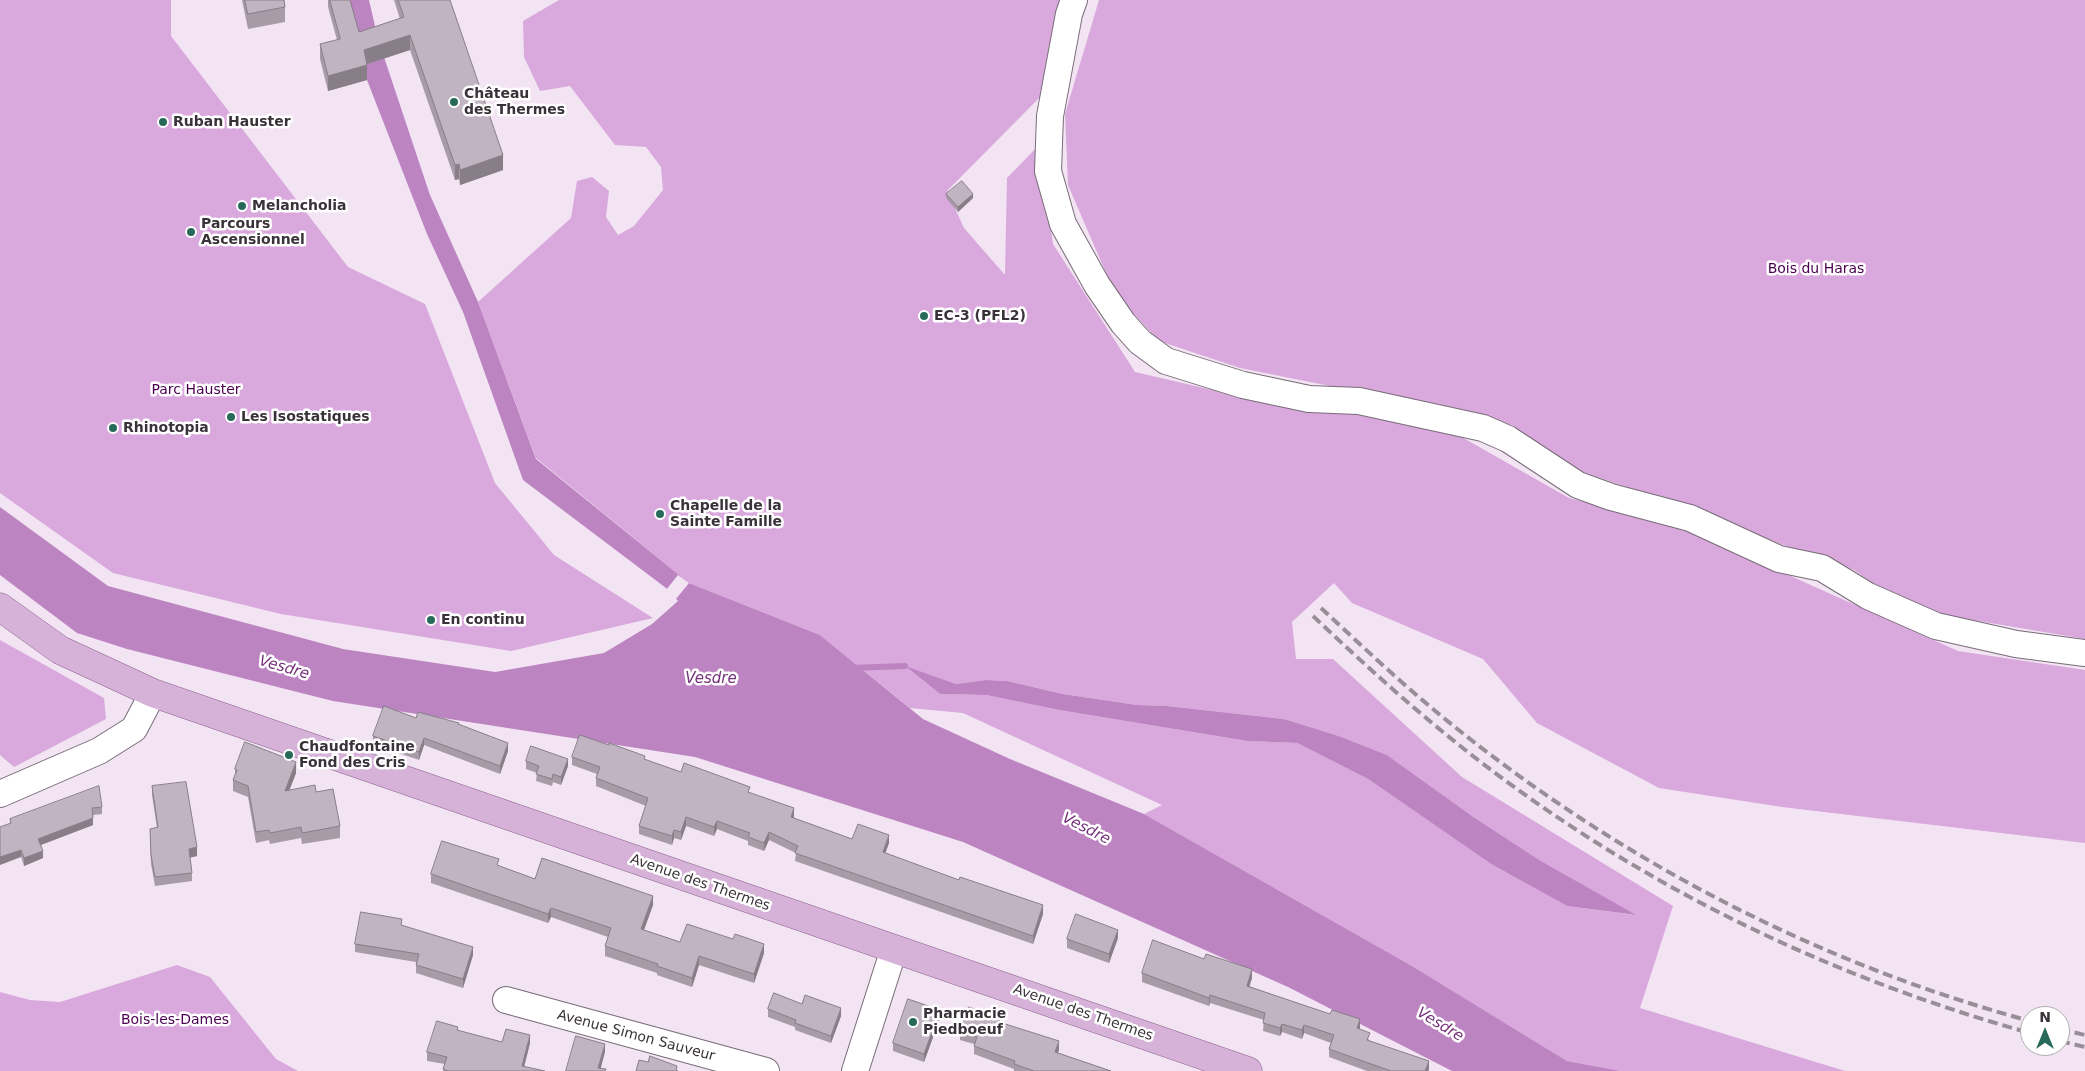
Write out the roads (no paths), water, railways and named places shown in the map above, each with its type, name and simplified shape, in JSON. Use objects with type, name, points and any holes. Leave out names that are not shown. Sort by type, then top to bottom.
[{"type":"main road","name":"Avenue des Thermes","points":[[11,615],[60,650],[153,693],[894,949],[988,979],[1248,1071]]},
{"type":"street","points":[[1074,0],[1069,14],[1050,116],[1048,170],[1062,224],[1097,285],[1123,323],[1140,342],[1166,361],[1243,385],[1309,399],[1359,401],[1484,428],[1508,439],[1578,485],[1611,497],[1690,518],[1779,559],[1822,568],[1868,596],[1936,626],[2016,644],[2085,653]]},
{"type":"street","points":[[0,794],[99,751],[134,729],[153,693]]},
{"type":"street","points":[[855,1071],[894,949]]},
{"type":"street","name":"Avenue Simon Sauveur","points":[[506,1000],[766,1071]]},
{"type":"water","name":"Vesdre","points":[[347,0],[369,0],[378,39],[430,195],[478,302],[536,459],[689,583],[820,635],[923,719],[1010,759],[1144,814],[1412,966],[1567,1061],[1621,1071],[1452,1071],[1288,987],[963,842],[695,757],[333,701],[127,649],[77,633],[0,575],[0,507],[108,586],[343,649],[495,672],[604,653],[652,624],[678,601],[666,588],[523,480],[463,312],[427,234],[367,80]]},
{"type":"water","points":[[905,666],[956,684],[986,680],[1007,681],[1063,694],[1137,705],[1167,706],[1284,719],[1339,736],[1387,755],[1475,818],[1541,861],[1636,915],[1567,906],[1491,864],[1368,779],[1297,743],[1247,741],[1059,710],[986,695],[940,694]]},
{"type":"waterway","points":[[851,668],[905,666]]},
{"type":"railway","points":[[1321,608],[1429,706],[1511,770],[1579,817],[1649,861],[1722,901],[1796,937],[1872,969],[1950,997],[2020,1018]]},
{"type":"railway","points":[[1313,616],[1395,691],[1482,763],[1544,808],[1609,850],[1675,889],[1743,924],[1813,956],[1884,985],[1956,1011],[2020,1030]]},
{"type":"railway","points":[[2070,1031],[2085,1035]]},
{"type":"railway","points":[[2070,1043],[2085,1047]]},
{"type":"place","name":"Château des Thermes","points":[[454,102]]},
{"type":"place","name":"Ruban Hauster","points":[[163,122]]},
{"type":"place","name":"Melancholia","points":[[242,206]]},
{"type":"place","name":"Parcours Ascensionnel","points":[[191,232]]},
{"type":"place","name":"EC-3 (PFL2)","points":[[924,316]]},
{"type":"place","name":"Les Isostatiques","points":[[231,417]]},
{"type":"place","name":"Rhinotopia","points":[[113,428]]},
{"type":"place","name":"Chapelle de la Sainte Famille","points":[[660,514]]},
{"type":"place","name":"En continu","points":[[431,620]]},
{"type":"place","name":"Chaudfontaine Fond des Cris","points":[[289,755]]},
{"type":"place","name":"Pharmacie Piedboeuf","points":[[913,1022]]},
{"type":"park label","name":"Bois du Haras","points":[[1816,269]]},
{"type":"park label","name":"Parc Hauster","points":[[196,390]]},
{"type":"park label","name":"Bois-les-Dames","points":[[175,1020]]}]
